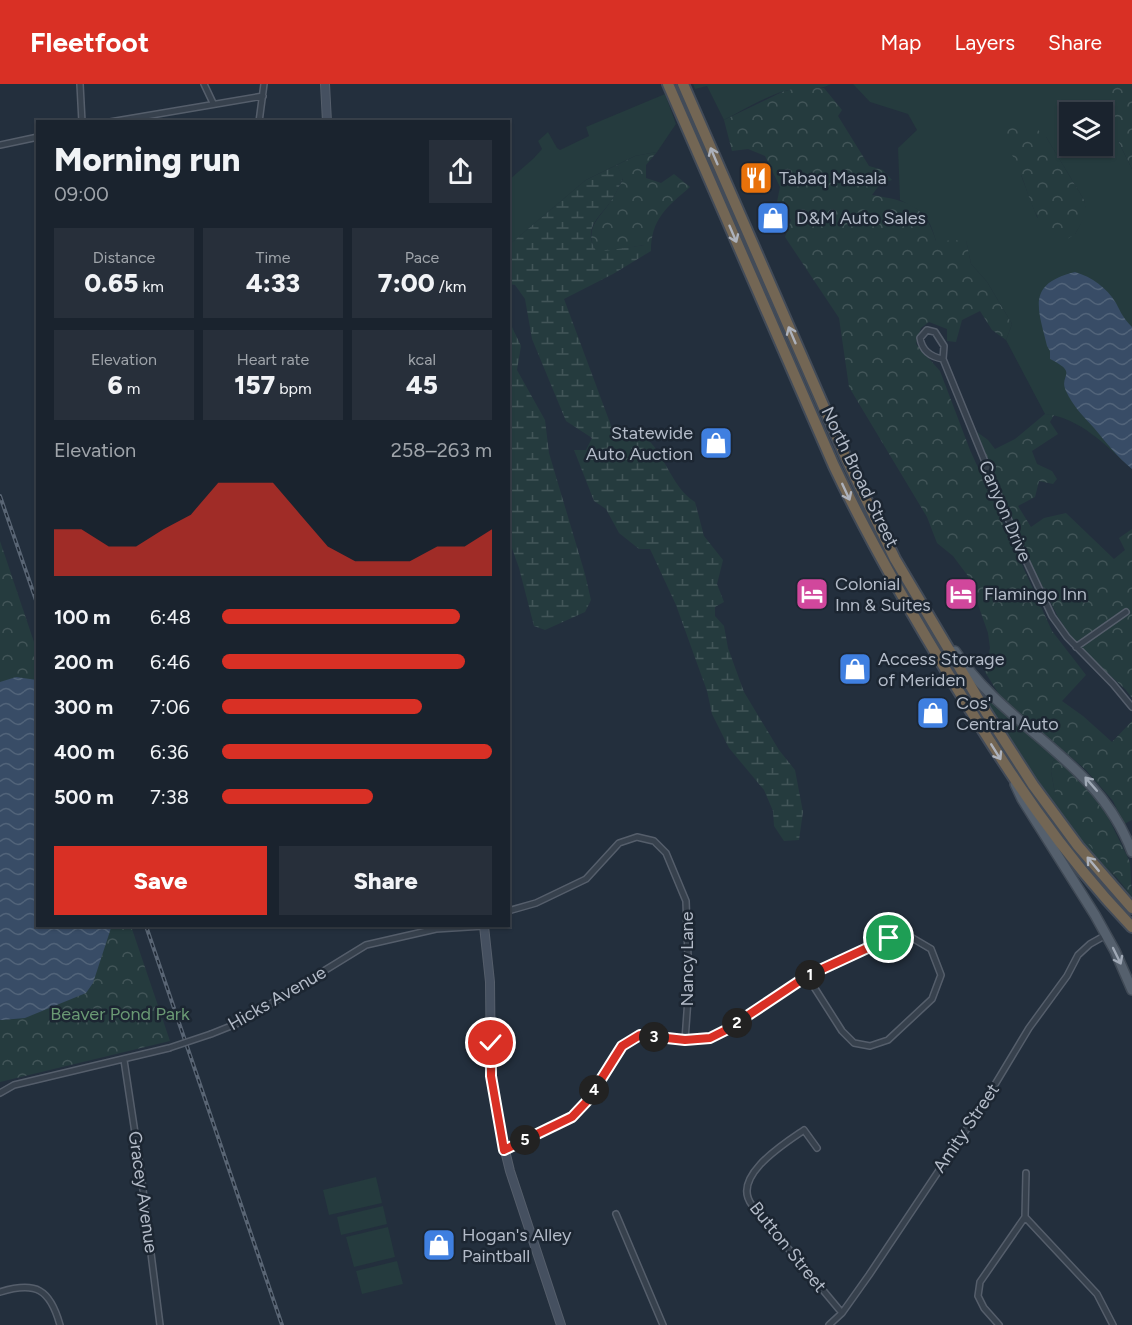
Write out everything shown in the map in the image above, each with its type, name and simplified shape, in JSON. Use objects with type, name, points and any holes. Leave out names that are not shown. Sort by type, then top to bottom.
[{"type":"highway","name":"North Broad Street","points":[[668,84],[812,416],[862,525],[890,576],[1013,779]]},
{"type":"highway","name":"North Broad Street","points":[[683,84],[873,518],[932,622]]},
{"type":"highway","points":[[812,416],[824,410]]},
{"type":"highway","points":[[932,622],[1043,800],[1089,859],[1132,908]]},
{"type":"highway","points":[[1013,779],[1068,853],[1132,927]]},
{"type":"main road","points":[[325,84],[327,120]]},
{"type":"main road","name":"North Broad Street","points":[[932,622],[984,688],[1083,776],[1129,833],[1132,852]]},
{"type":"main road","name":"North Broad Street","points":[[1013,779],[1018,794],[1106,935],[1132,990]]},
{"type":"main road","points":[[484,927],[490,982],[491,1076],[504,1150],[561,1325]]},
{"type":"street","points":[[80,84],[82,120]]},
{"type":"street","points":[[204,84],[213,103]]},
{"type":"street","points":[[259,120],[264,84]]},
{"type":"street","points":[[121,120],[263,96]]},
{"type":"street","points":[[0,145],[36,136]]},
{"type":"street","name":"Canyon Drive","points":[[943,359],[933,357],[921,345],[920,338],[927,330],[935,332],[944,346],[943,359],[994,485],[1059,627],[1132,707]]},
{"type":"street","points":[[1076,647],[1126,612]]},
{"type":"street","name":"Nancy Lane","points":[[510,910],[536,903],[586,879],[619,843],[637,837],[654,841],[666,853],[686,901],[689,985],[685,1040]]},
{"type":"street","name":"Hicks Avenue","points":[[0,1093],[14,1085],[124,1060],[212,1034],[241,1022],[366,945],[436,929],[468,927]]},
{"type":"street","name":"Amity Street","points":[[829,1325],[842,1312],[982,1106],[1029,1028],[1078,955],[1090,944],[1106,935]]},
{"type":"street","points":[[504,1150],[572,1117],[588,1100],[622,1046],[640,1035],[685,1040],[710,1038],[726,1030],[807,976],[889,938],[909,936],[931,950],[941,975],[932,999],[888,1040],[870,1047],[854,1043],[842,1031],[807,976]]},
{"type":"street","name":"Gracey Avenue","points":[[124,1060],[160,1325]]},
{"type":"street","name":"Button Street","points":[[817,1148],[804,1130],[775,1149],[763,1161],[748,1186],[746,1196],[842,1312]]},
{"type":"street","points":[[999,1325],[984,1308],[978,1296],[980,1282],[1025,1217],[1026,1173]]},
{"type":"street","points":[[616,1214],[663,1325]]},
{"type":"street","points":[[1025,1217],[1097,1294],[1113,1325]]},
{"type":"street","points":[[0,1292],[23,1287],[40,1290],[52,1301],[60,1325]]},
{"type":"green space","points":[[693,84],[831,84],[820,88],[791,90],[777,94],[724,120],[707,86],[695,89]]},
{"type":"green space","points":[[853,84],[1132,84],[1118,141],[1132,169],[1132,469],[1081,427],[1070,421],[1045,414],[1006,340],[1012,324],[987,282],[971,264],[966,241],[936,241],[924,215],[900,200],[898,148],[917,130],[908,114],[870,102]],"holes":[[[1046,137],[1084,200],[1086,213],[1075,234],[1037,217],[1021,175]]]},
{"type":"green space","points":[[1090,84],[1132,84],[1132,169],[1113,131],[1113,102],[1099,102]]},
{"type":"green space","points":[[796,88],[824,88],[842,110],[838,116],[869,166],[883,170],[892,180],[880,184],[872,195],[913,206],[926,219],[936,241],[966,240],[971,264],[987,282],[1012,324],[1006,340],[992,330],[980,311],[962,320],[956,342],[947,341],[947,329],[929,322],[921,328],[916,344],[940,371],[970,450],[1052,631],[1086,675],[1062,701],[1112,742],[1132,721],[1132,820],[1124,824],[1113,801],[1086,770],[1000,696],[985,672],[990,648],[988,633],[968,576],[953,556],[937,543],[927,517],[849,387],[839,318],[785,237],[791,220],[777,202],[780,187],[765,156],[748,149],[732,151],[724,120],[782,92]]},
{"type":"green space","points":[[665,94],[676,124],[657,152],[635,156],[586,180],[510,244],[510,179],[542,149],[538,141],[548,132],[560,150],[589,136],[586,127]]},
{"type":"green space","points":[[1007,118],[1029,122],[1046,137],[1084,200],[1087,213],[1075,234],[1064,241],[1047,230],[1036,214],[1020,171],[1000,130]]},
{"type":"green space","points":[[657,152],[646,165],[646,178],[661,183],[674,174],[690,187],[657,222],[651,251],[646,254],[644,245],[597,253],[591,237],[592,230],[623,179],[617,165],[635,156]]},
{"type":"green space","points":[[617,165],[623,178],[613,198],[591,230],[591,237],[597,252],[645,245],[646,254],[564,299],[616,439],[639,433],[648,440],[679,487],[695,502],[704,536],[723,560],[717,584],[724,602],[715,607],[715,616],[724,626],[728,648],[744,692],[779,750],[795,770],[803,812],[799,840],[784,841],[774,826],[773,811],[764,790],[729,748],[712,714],[707,691],[676,605],[650,549],[639,549],[619,533],[606,509],[594,501],[574,450],[586,450],[592,438],[566,421],[532,339],[525,299],[515,285],[510,284],[510,244],[586,180]]},
{"type":"green space","points":[[510,326],[521,346],[517,370],[545,420],[549,453],[591,600],[585,612],[545,630],[534,626],[510,543]]},
{"type":"green space","points":[[1045,414],[1054,415],[1050,422],[1058,434],[1032,451],[1037,464],[1052,471],[1057,479],[1053,484],[1039,481],[1035,497],[1018,506],[1031,527],[1044,518],[1066,513],[1114,559],[1125,550],[1119,538],[1132,529],[1132,698],[1076,644],[1058,617],[1028,557],[977,432],[995,449],[1015,439]]},
{"type":"green space","name":"Beaver Pond Park","points":[[0,541],[36,648],[36,927],[131,927],[170,1041],[0,1082]]},
{"type":"green space","points":[[986,694],[1057,759],[1053,761],[1051,771],[1055,793],[1117,880],[1132,896],[1132,900],[1085,848],[1053,806],[994,716],[983,697]]},
{"type":"green space","points":[[1057,759],[1102,805],[1130,862],[1132,896],[1064,815],[1055,793],[1051,771],[1053,761]]},
{"type":"green space","points":[[376,1177],[382,1203],[329,1215],[323,1190]]},
{"type":"green space","points":[[383,1206],[387,1224],[341,1235],[337,1217]]},
{"type":"green space","points":[[388,1227],[395,1257],[354,1267],[346,1237]]},
{"type":"green space","points":[[397,1261],[403,1284],[362,1294],[356,1271]]},
{"type":"water","points":[[1075,272],[1104,288],[1132,327],[1132,469],[1075,406],[1064,385],[1066,371],[1050,359],[1041,320],[1039,299],[1049,283]]},
{"type":"water","points":[[16,677],[36,680],[36,927],[111,928],[93,983],[86,993],[25,1018],[0,1020],[0,682]]},
{"type":"railway","points":[[0,496],[36,600]]},
{"type":"railway","points":[[146,927],[282,1325]]},
{"type":"place","name":"Tabaq Masala","points":[[756,178]]},
{"type":"place","name":"D&M Auto Sales","points":[[773,218]]},
{"type":"place","name":"Statewide Auto Auction","points":[[716,443]]},
{"type":"place","name":"Colonial Inn & Suites","points":[[812,594]]},
{"type":"place","name":"Flamingo Inn","points":[[961,594]]},
{"type":"place","name":"Access Storage of Meriden","points":[[855,669]]},
{"type":"place","name":"Cos' Central Auto","points":[[933,713]]},
{"type":"place","name":"Hogan's Alley Paintball","points":[[439,1245]]},
{"type":"route","points":[[491,1043],[491,1076],[504,1150],[572,1117],[588,1100],[622,1046],[640,1035],[685,1040],[710,1038],[726,1030],[807,976],[889,938]]}]
